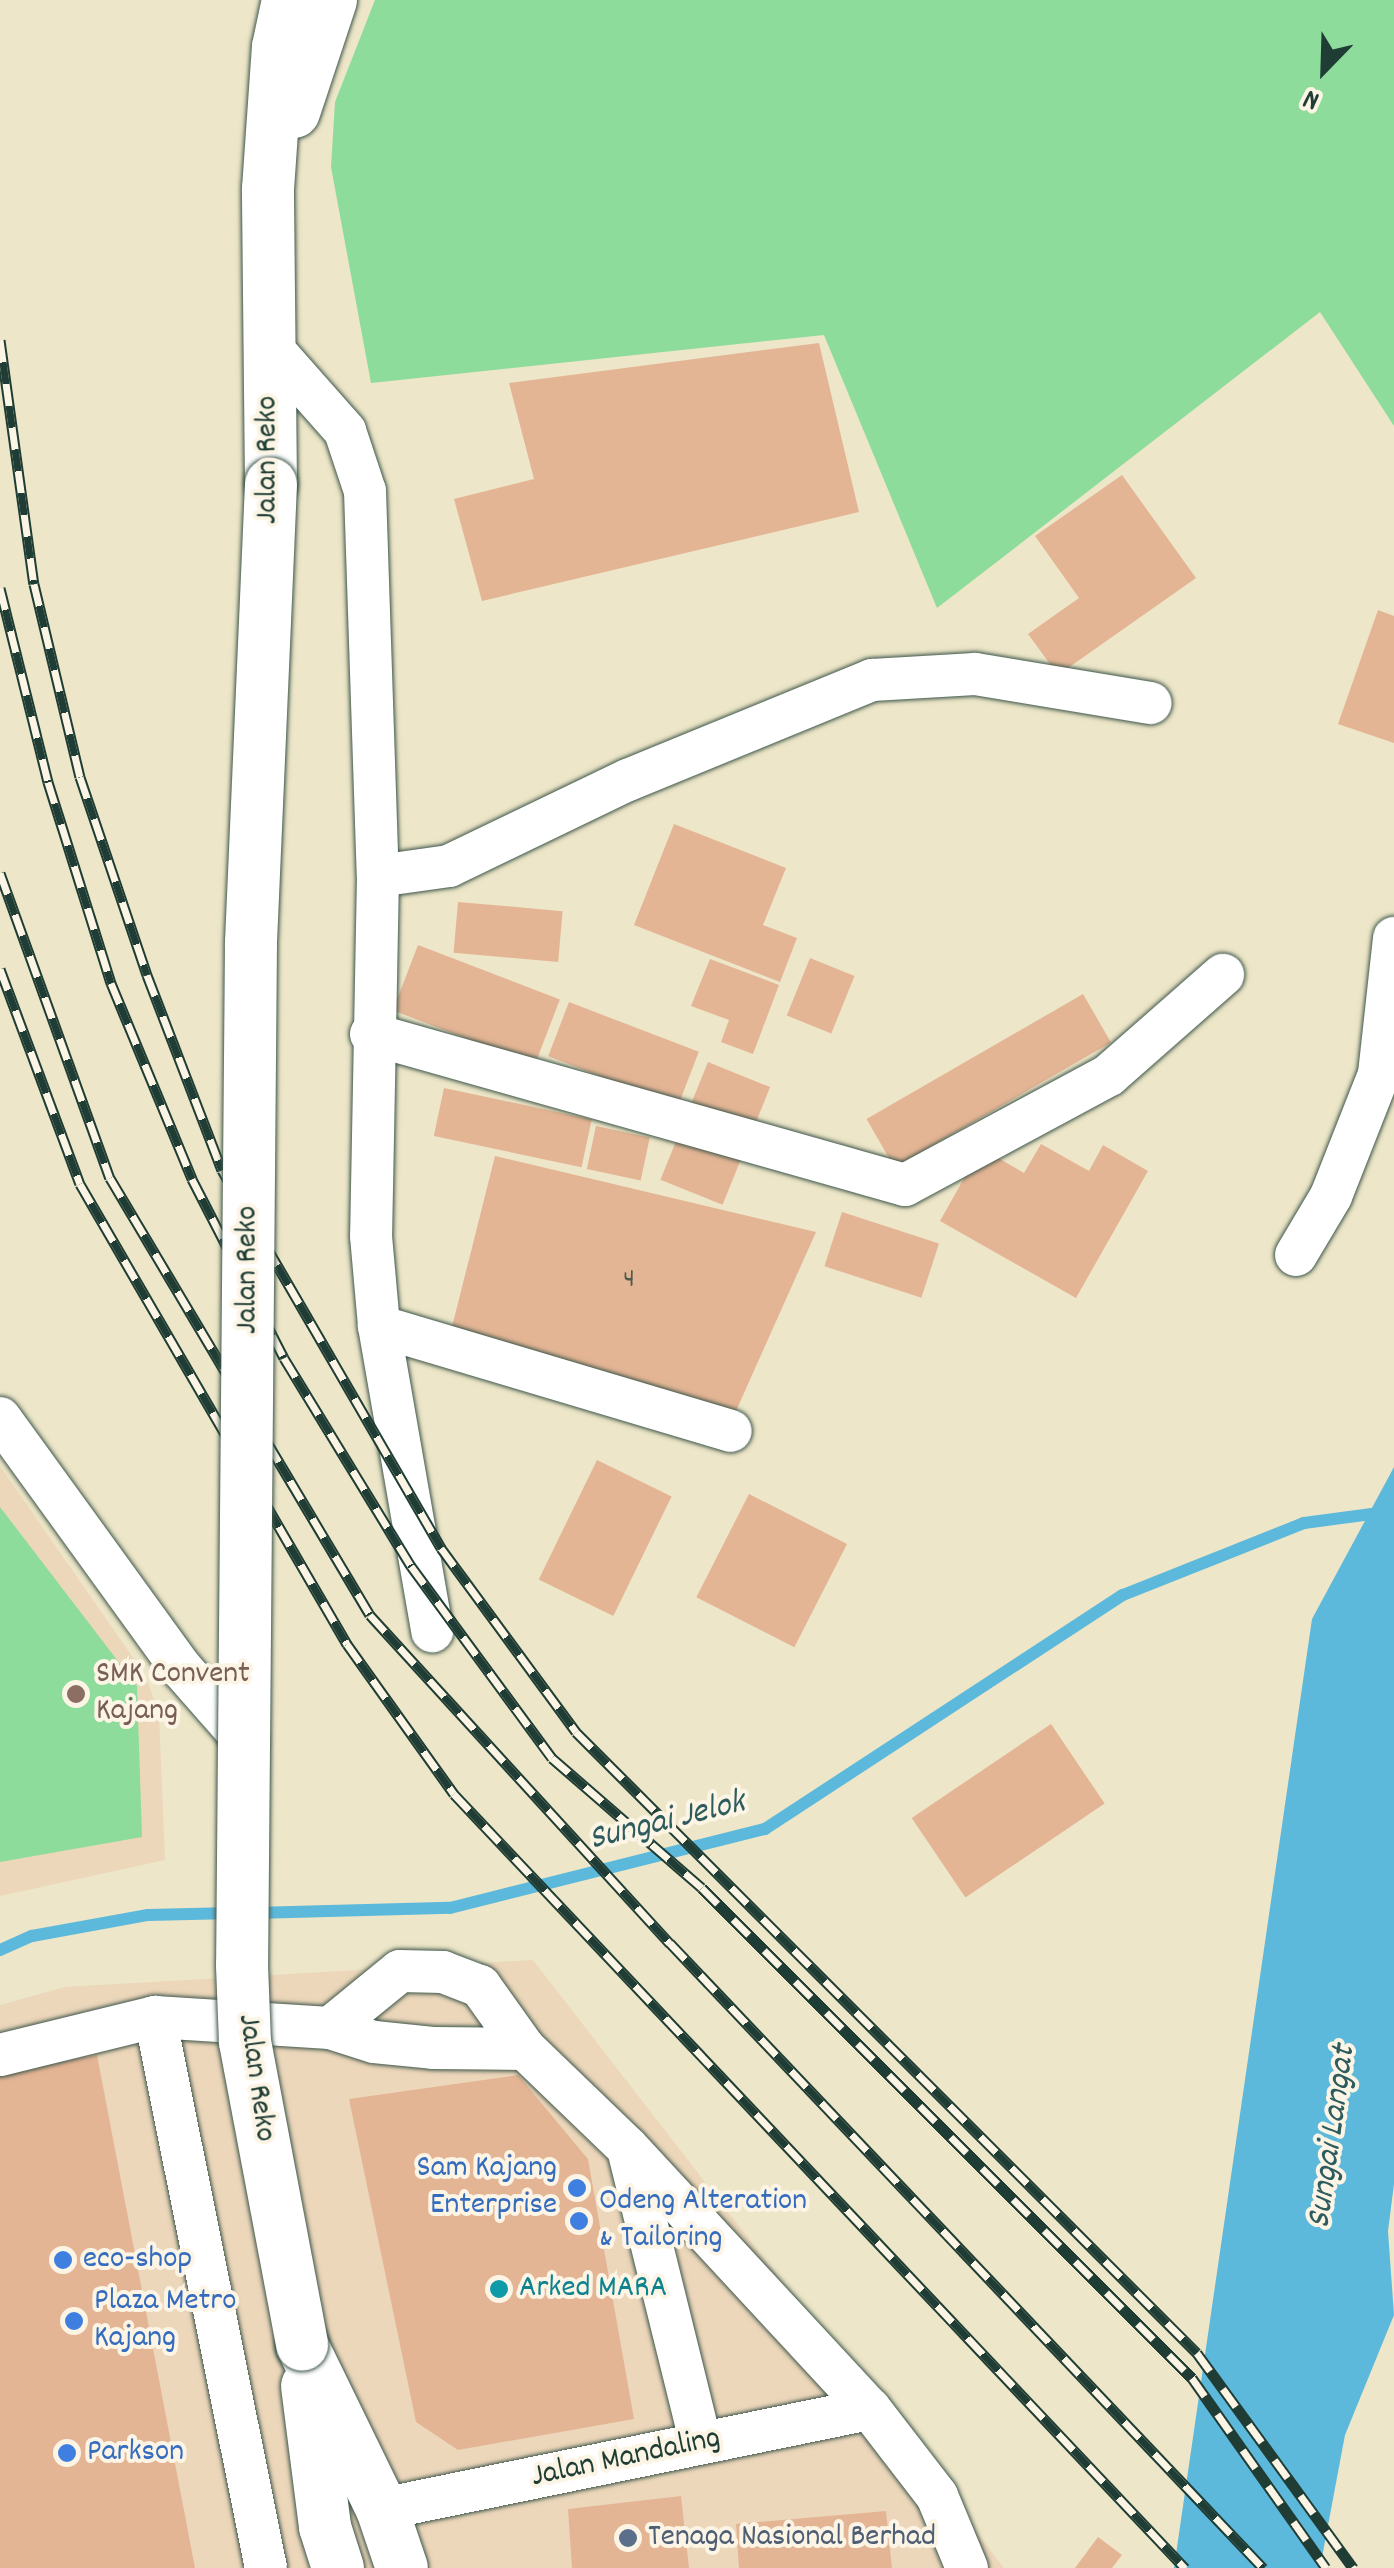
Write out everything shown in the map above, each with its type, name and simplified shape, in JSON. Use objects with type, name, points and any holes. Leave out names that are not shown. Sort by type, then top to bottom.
[{"type":"main road","name":"Jalan Reko","points":[[288,0],[278,47],[268,190],[271,484],[252,943],[245,2042],[302,2345],[325,2527],[338,2568]]},
{"type":"main road","name":"Jalan Reko","points":[[268,190],[330,0]]},
{"type":"main road","name":"Jalan Reko","points":[[302,2345],[382,2509],[402,2568]]},
{"type":"street","points":[[269,345],[346,431],[365,492],[378,876],[370,1034],[371,1236],[379,1326],[432,1631]]},
{"type":"street","points":[[378,876],[449,866],[628,780],[872,680],[975,674],[1151,704]]},
{"type":"street","points":[[1296,1255],[1331,1196],[1378,1074],[1394,938]]},
{"type":"street","points":[[370,1034],[905,1186],[1108,1074],[1223,974]]},
{"type":"street","points":[[379,1326],[731,1431]]},
{"type":"street","points":[[0,1418],[181,1668],[246,1742]]},
{"type":"street","points":[[330,2028],[400,1971],[443,1972],[480,1986],[526,2049],[627,2147],[870,2409],[936,2496],[967,2568]]},
{"type":"street","points":[[0,2055],[155,2016],[330,2028],[394,2044],[526,2049]]},
{"type":"street","points":[[155,2016],[266,2568]]},
{"type":"street","points":[[627,2147],[701,2443]]},
{"type":"street","name":"Jalan Mandaling","points":[[382,2509],[870,2409]]},
{"type":"shaded area","name":"SMK Convent Kajang","points":[[0,1466],[145,1675],[159,1713],[165,1860],[0,1896]]},
{"type":"shaded area","points":[[533,1960],[1004,2568],[0,2568],[0,2005],[65,1987]]},
{"type":"green space","points":[[375,0],[1394,0],[1394,426],[1320,312],[937,608],[824,335],[371,383],[331,167],[335,102]]},
{"type":"green space","name":"SMK Convent Kajang","points":[[0,1507],[137,1686],[142,1837],[0,1862]]},
{"type":"water","name":"Sungai Langat","points":[[1394,1467],[1394,2184],[1388,2231],[1394,2315],[1345,2435],[1320,2568],[1174,2568],[1312,1619]]},
{"type":"building","points":[[819,343],[859,512],[482,601],[454,499],[534,479],[509,383]]},
{"type":"building","points":[[1122,475],[1196,578],[1058,675],[1028,634],[1079,598],[1035,536]]},
{"type":"building","points":[[1378,610],[1394,616],[1394,743],[1338,724]]},
{"type":"building","points":[[674,824],[786,868],[763,925],[797,938],[780,982],[634,925]]},
{"type":"building","points":[[458,902],[563,911],[558,962],[454,953]]},
{"type":"building","points":[[418,945],[560,999],[535,1065],[393,1010]]},
{"type":"building","points":[[810,958],[855,976],[831,1033],[787,1015]]},
{"type":"building","points":[[710,959],[779,985],[753,1054],[721,1042],[729,1020],[691,1006]]},
{"type":"building","points":[[1083,994],[1111,1042],[894,1167],[866,1119]]},
{"type":"building","points":[[569,1002],[699,1052],[678,1106],[548,1056]]},
{"type":"building","points":[[708,1062],[770,1087],[723,1205],[660,1180]]},
{"type":"building","points":[[444,1088],[592,1119],[582,1167],[434,1136]]},
{"type":"building","points":[[596,1126],[650,1137],[641,1180],[587,1169]]},
{"type":"building","points":[[1041,1144],[1089,1171],[1103,1145],[1148,1171],[1076,1298],[940,1221],[981,1148],[1024,1173]]},
{"type":"building","points":[[495,1156],[816,1232],[736,1411],[451,1331]]},
{"type":"building","points":[[842,1212],[939,1244],[921,1298],[824,1266]]},
{"type":"building","points":[[597,1460],[672,1496],[613,1616],[539,1580]]},
{"type":"building","points":[[749,1494],[847,1544],[794,1647],[696,1597]]},
{"type":"building","points":[[1051,1724],[1105,1804],[965,1898],[912,1818]]},
{"type":"building","name":"Plaza Metro Kajang","points":[[97,2055],[195,2568],[0,2568],[0,2073]]},
{"type":"building","name":"Arked MARA","points":[[518,2075],[588,2159],[634,2419],[458,2450],[416,2422],[349,2099]]},
{"type":"building","name":"Tenaga Nasional Berhad","points":[[681,2496],[689,2568],[572,2568],[568,2509]]},
{"type":"building","points":[[886,2511],[892,2568],[739,2568],[736,2524]]},
{"type":"building","points":[[1098,2537],[1122,2555],[1112,2568],[1075,2568]]},
{"type":"waterway","name":"Sungai Jelok","points":[[253,1913],[450,1908],[765,1829],[1123,1595],[1304,1523],[1394,1511]]},
{"type":"waterway","name":"Sungai Jelok","points":[[0,1950],[32,1936],[148,1915],[233,1913]]},
{"type":"railway","points":[[0,340],[34,584],[80,777],[147,975],[222,1170],[441,1548],[576,1732],[1197,2353],[1353,2568]]},
{"type":"railway","points":[[0,588],[48,782],[111,983],[192,1179],[284,1358],[411,1566],[552,1758],[702,1888],[1192,2378],[1326,2568]]},
{"type":"railway","points":[[0,873],[110,1178],[370,1615],[670,1943],[1263,2568]]},
{"type":"railway","points":[[0,969],[80,1184],[347,1644],[454,1794],[1185,2568]]},
{"type":"place","name":"SMK Convent Kajang","points":[[76,1694]]},
{"type":"place","name":"Sam Kajang Enterprise","points":[[577,2188]]},
{"type":"place","name":"Odeng Alteration & Tailoring","points":[[579,2221]]},
{"type":"place","name":"eco-shop","points":[[63,2260]]},
{"type":"place","name":"Arked MARA","points":[[499,2289]]},
{"type":"place","name":"Plaza Metro Kajang","points":[[74,2321]]},
{"type":"place","name":"Parkson","points":[[67,2453]]},
{"type":"place","name":"Tenaga Nasional Berhad","points":[[628,2538]]}]
